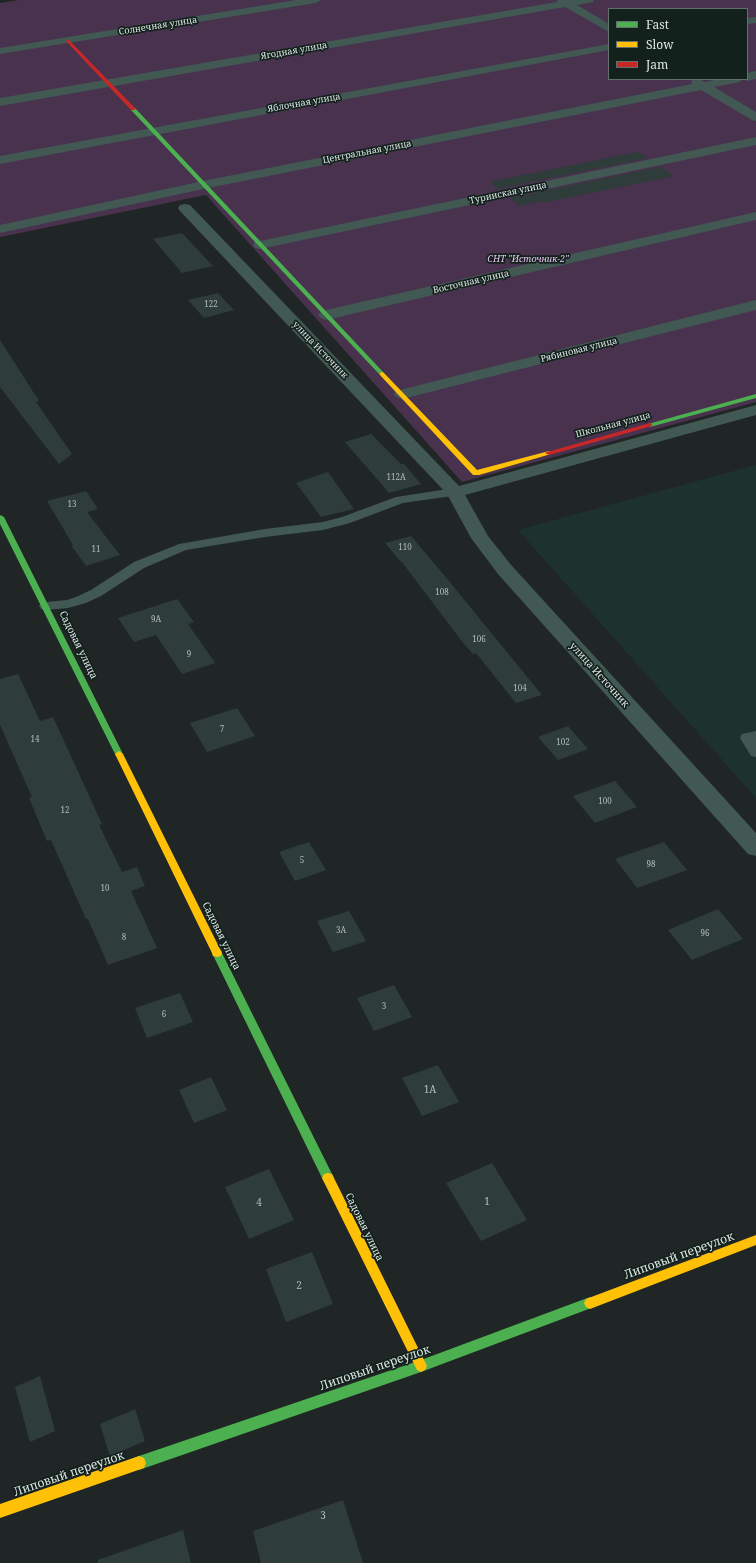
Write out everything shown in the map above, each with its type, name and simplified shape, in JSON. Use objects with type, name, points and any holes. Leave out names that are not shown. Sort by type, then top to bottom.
[{"type":"street","name":"Солнечная улица","points":[[0,52],[316,0]]},
{"type":"street","name":"Ягодная улица","points":[[0,102],[564,2],[588,0]]},
{"type":"street","points":[[564,2],[608,28]]},
{"type":"street","points":[[68,40],[110,83],[203,185],[402,394]]},
{"type":"street","name":"Яблочная улица","points":[[0,160],[608,47]]},
{"type":"street","name":"Центральная улица","points":[[0,229],[203,185],[698,82],[723,80]]},
{"type":"street","points":[[698,82],[756,117]]},
{"type":"street","name":"Туринская улица","points":[[260,245],[756,141]]},
{"type":"street","name":"улица Источник","points":[[185,208],[455,492],[480,538],[505,570],[756,848]]},
{"type":"street","name":"Восточная улица","points":[[326,315],[756,216]]},
{"type":"street","name":"Рябиновая улица","points":[[402,394],[756,305]]},
{"type":"street","name":"Школьная улица","points":[[402,394],[476,473],[756,396]]},
{"type":"street","points":[[455,492],[756,410]]},
{"type":"street","name":"Садовая улица","points":[[0,517],[46,606],[421,1366]]},
{"type":"street","name":"Липовый переулок","points":[[0,1511],[421,1366],[756,1240]]},
{"type":"lane","points":[[46,606],[68,604],[81,600],[96,593],[139,565],[183,547],[265,533],[323,526],[346,520],[400,500],[455,492]]},
{"type":"lane","points":[[756,736],[747,738],[756,752]]},
{"type":"shaded area","points":[[756,465],[756,798],[518,530]]},
{"type":"green space","name":"СНТ \"Источник-2\"","points":[[19,0],[756,0],[756,402],[462,482],[206,195],[0,237],[0,3]]},
{"type":"building","points":[[638,152],[648,158],[498,189],[489,182]]},
{"type":"building","points":[[660,167],[674,176],[542,203],[540,201],[519,206],[510,198]]},
{"type":"building","points":[[182,233],[213,266],[182,273],[153,239]]},
{"type":"building","points":[[218,293],[234,310],[204,318],[188,300]]},
{"type":"building","points":[[0,340],[39,401],[36,402],[72,454],[59,464],[0,387]]},
{"type":"building","points":[[371,434],[401,464],[404,464],[421,484],[389,493],[345,442]]},
{"type":"building","points":[[328,472],[354,509],[321,517],[296,483]]},
{"type":"building","points":[[86,491],[98,509],[87,512],[120,555],[86,566],[71,545],[73,545],[47,501]]},
{"type":"building","points":[[411,536],[542,695],[516,703],[476,653],[473,654],[464,644],[401,561],[385,543]]},
{"type":"building","points":[[177,599],[194,622],[188,624],[215,663],[182,674],[156,635],[134,642],[118,618]]},
{"type":"building","points":[[18,674],[40,721],[53,717],[102,824],[99,825],[122,872],[137,867],[145,886],[131,891],[157,948],[108,965],[51,840],[47,841],[29,798],[32,797],[0,725],[0,679]]},
{"type":"building","points":[[237,708],[255,736],[207,752],[190,723]]},
{"type":"building","points":[[568,726],[588,749],[558,760],[538,737]]},
{"type":"building","points":[[615,781],[637,807],[595,823],[573,796]]},
{"type":"building","points":[[309,842],[326,870],[295,881],[279,852]]},
{"type":"building","points":[[664,842],[687,870],[637,888],[615,859]]},
{"type":"building","points":[[718,909],[743,939],[692,960],[668,930]]},
{"type":"building","points":[[349,911],[366,941],[333,952],[317,921]]},
{"type":"building","points":[[394,985],[412,1017],[374,1031],[357,998]]},
{"type":"building","points":[[180,993],[193,1022],[147,1038],[135,1008]]},
{"type":"building","points":[[438,1065],[459,1102],[422,1116],[402,1078]]},
{"type":"building","points":[[211,1077],[227,1110],[194,1123],[179,1090]]},
{"type":"building","points":[[492,1163],[527,1220],[481,1241],[446,1183]]},
{"type":"building","points":[[269,1169],[294,1220],[249,1239],[225,1187]]},
{"type":"building","points":[[312,1252],[333,1304],[286,1322],[266,1269]]},
{"type":"building","points":[[40,1376],[55,1431],[30,1442],[15,1387]]},
{"type":"building","points":[[135,1409],[145,1441],[110,1456],[100,1424]]},
{"type":"building","points":[[343,1500],[363,1563],[261,1563],[253,1531]]},
{"type":"building","points":[[183,1530],[191,1563],[98,1563],[98,1560]]},
{"type":"traffic: fast","points":[[133,109],[382,374]]},
{"type":"traffic: fast","points":[[650,425],[756,396]]},
{"type":"traffic: fast","points":[[0,517],[119,754]]},
{"type":"traffic: fast","points":[[217,953],[328,1178]]},
{"type":"traffic: fast","points":[[139,1463],[421,1366],[590,1303]]},
{"type":"traffic: slow","points":[[382,374],[476,473],[549,453]]},
{"type":"traffic: slow","points":[[119,754],[217,953]]},
{"type":"traffic: slow","points":[[328,1178],[421,1366]]},
{"type":"traffic: slow","points":[[590,1303],[756,1240]]},
{"type":"traffic: slow","points":[[0,1511],[139,1463]]},
{"type":"traffic: jam","points":[[68,40],[133,109]]},
{"type":"traffic: jam","points":[[549,453],[650,425]]}]
